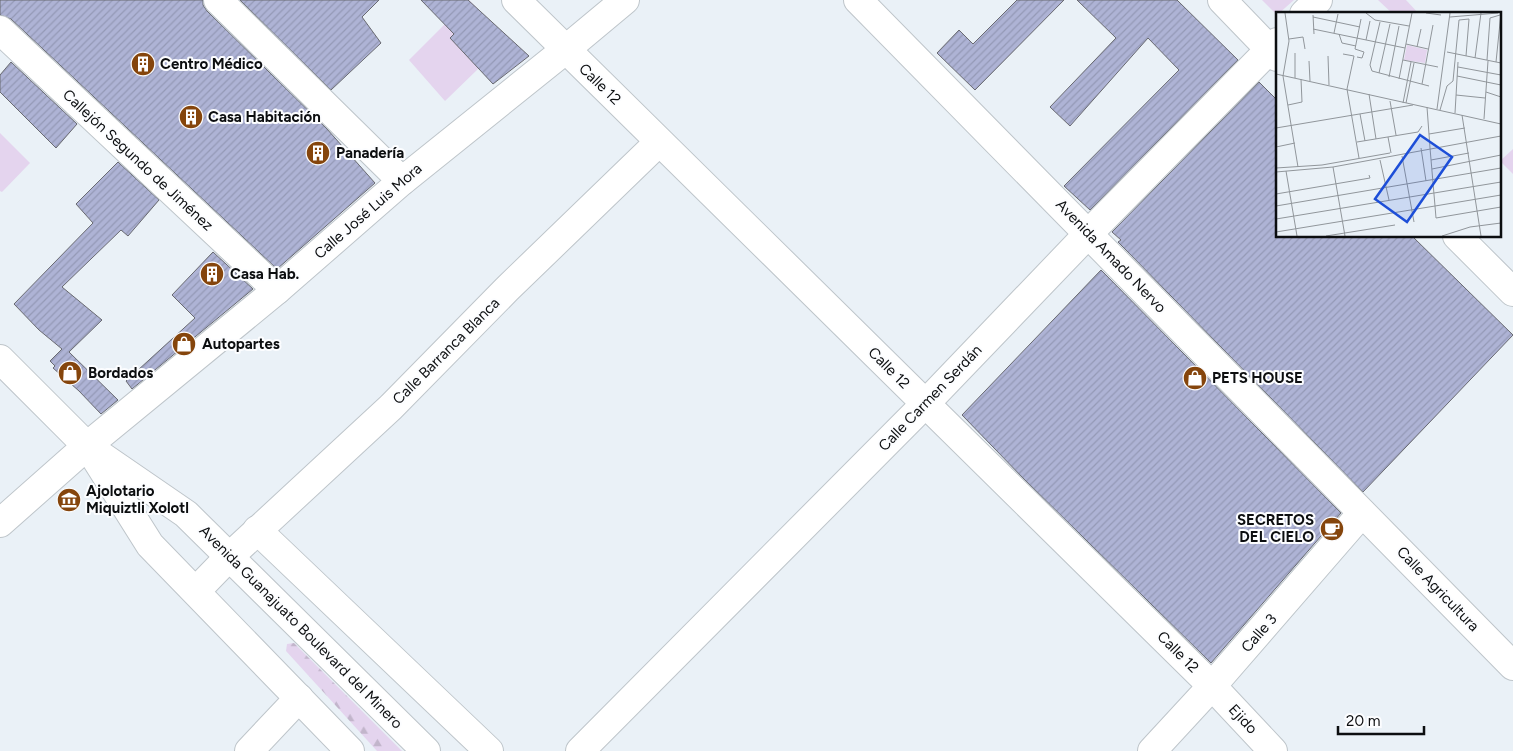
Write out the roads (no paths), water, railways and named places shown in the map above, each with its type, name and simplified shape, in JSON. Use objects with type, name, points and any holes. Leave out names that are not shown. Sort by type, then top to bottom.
[{"type":"street","points":[[218,0],[402,181]]},
{"type":"street","name":"Calle 12","points":[[516,0],[1212,686]]},
{"type":"street","name":"Calle José Luis Mora","points":[[0,523],[87,446],[277,290],[402,181],[566,50],[625,0]]},
{"type":"street","name":"Avenida Amado Nervo","points":[[858,0],[1362,513]]},
{"type":"street","points":[[1222,0],[1274,49]]},
{"type":"street","points":[[1306,12],[1318,0]]},
{"type":"street","name":"Callejón Segundo de Jiménez","points":[[0,30],[277,290]]},
{"type":"street","name":"Calle Carmen Serdán","points":[[580,751],[925,404],[1089,233],[1274,49]]},
{"type":"street","name":"Calle Barranca Blanca","points":[[196,591],[229,556],[390,407],[507,289],[659,142]]},
{"type":"street","points":[[1459,238],[1513,292]]},
{"type":"street","points":[[0,359],[87,446],[150,545],[350,751]]},
{"type":"street","name":"Avenida Guanajuato Boulevard del Minero","points":[[87,446],[186,514],[426,751]]},
{"type":"street","name":"Calle Agricultura","points":[[1362,513],[1513,666]]},
{"type":"street","name":"Calle 3","points":[[1152,751],[1212,686],[1362,513]]},
{"type":"street","points":[[257,530],[488,751]]},
{"type":"street","name":"Ejido","points":[[1212,686],[1273,751]]},
{"type":"street","points":[[249,751],[299,698]]},
{"type":"place","name":"Centro Médico","points":[[143,64]]},
{"type":"place","name":"Casa Habitación","points":[[191,117]]},
{"type":"place","name":"Panadería","points":[[318,153]]},
{"type":"place","name":"Casa Hab.","points":[[212,274]]},
{"type":"place","name":"Autopartes","points":[[184,344]]},
{"type":"place","name":"Bordados","points":[[70,373]]},
{"type":"place","name":"PETS HOUSE","points":[[1195,378]]},
{"type":"place","name":"Ajolotario Miquiztli Xolotl","points":[[69,500]]},
{"type":"place","name":"SECRETOS DEL CIELO","points":[[1332,529]]}]
